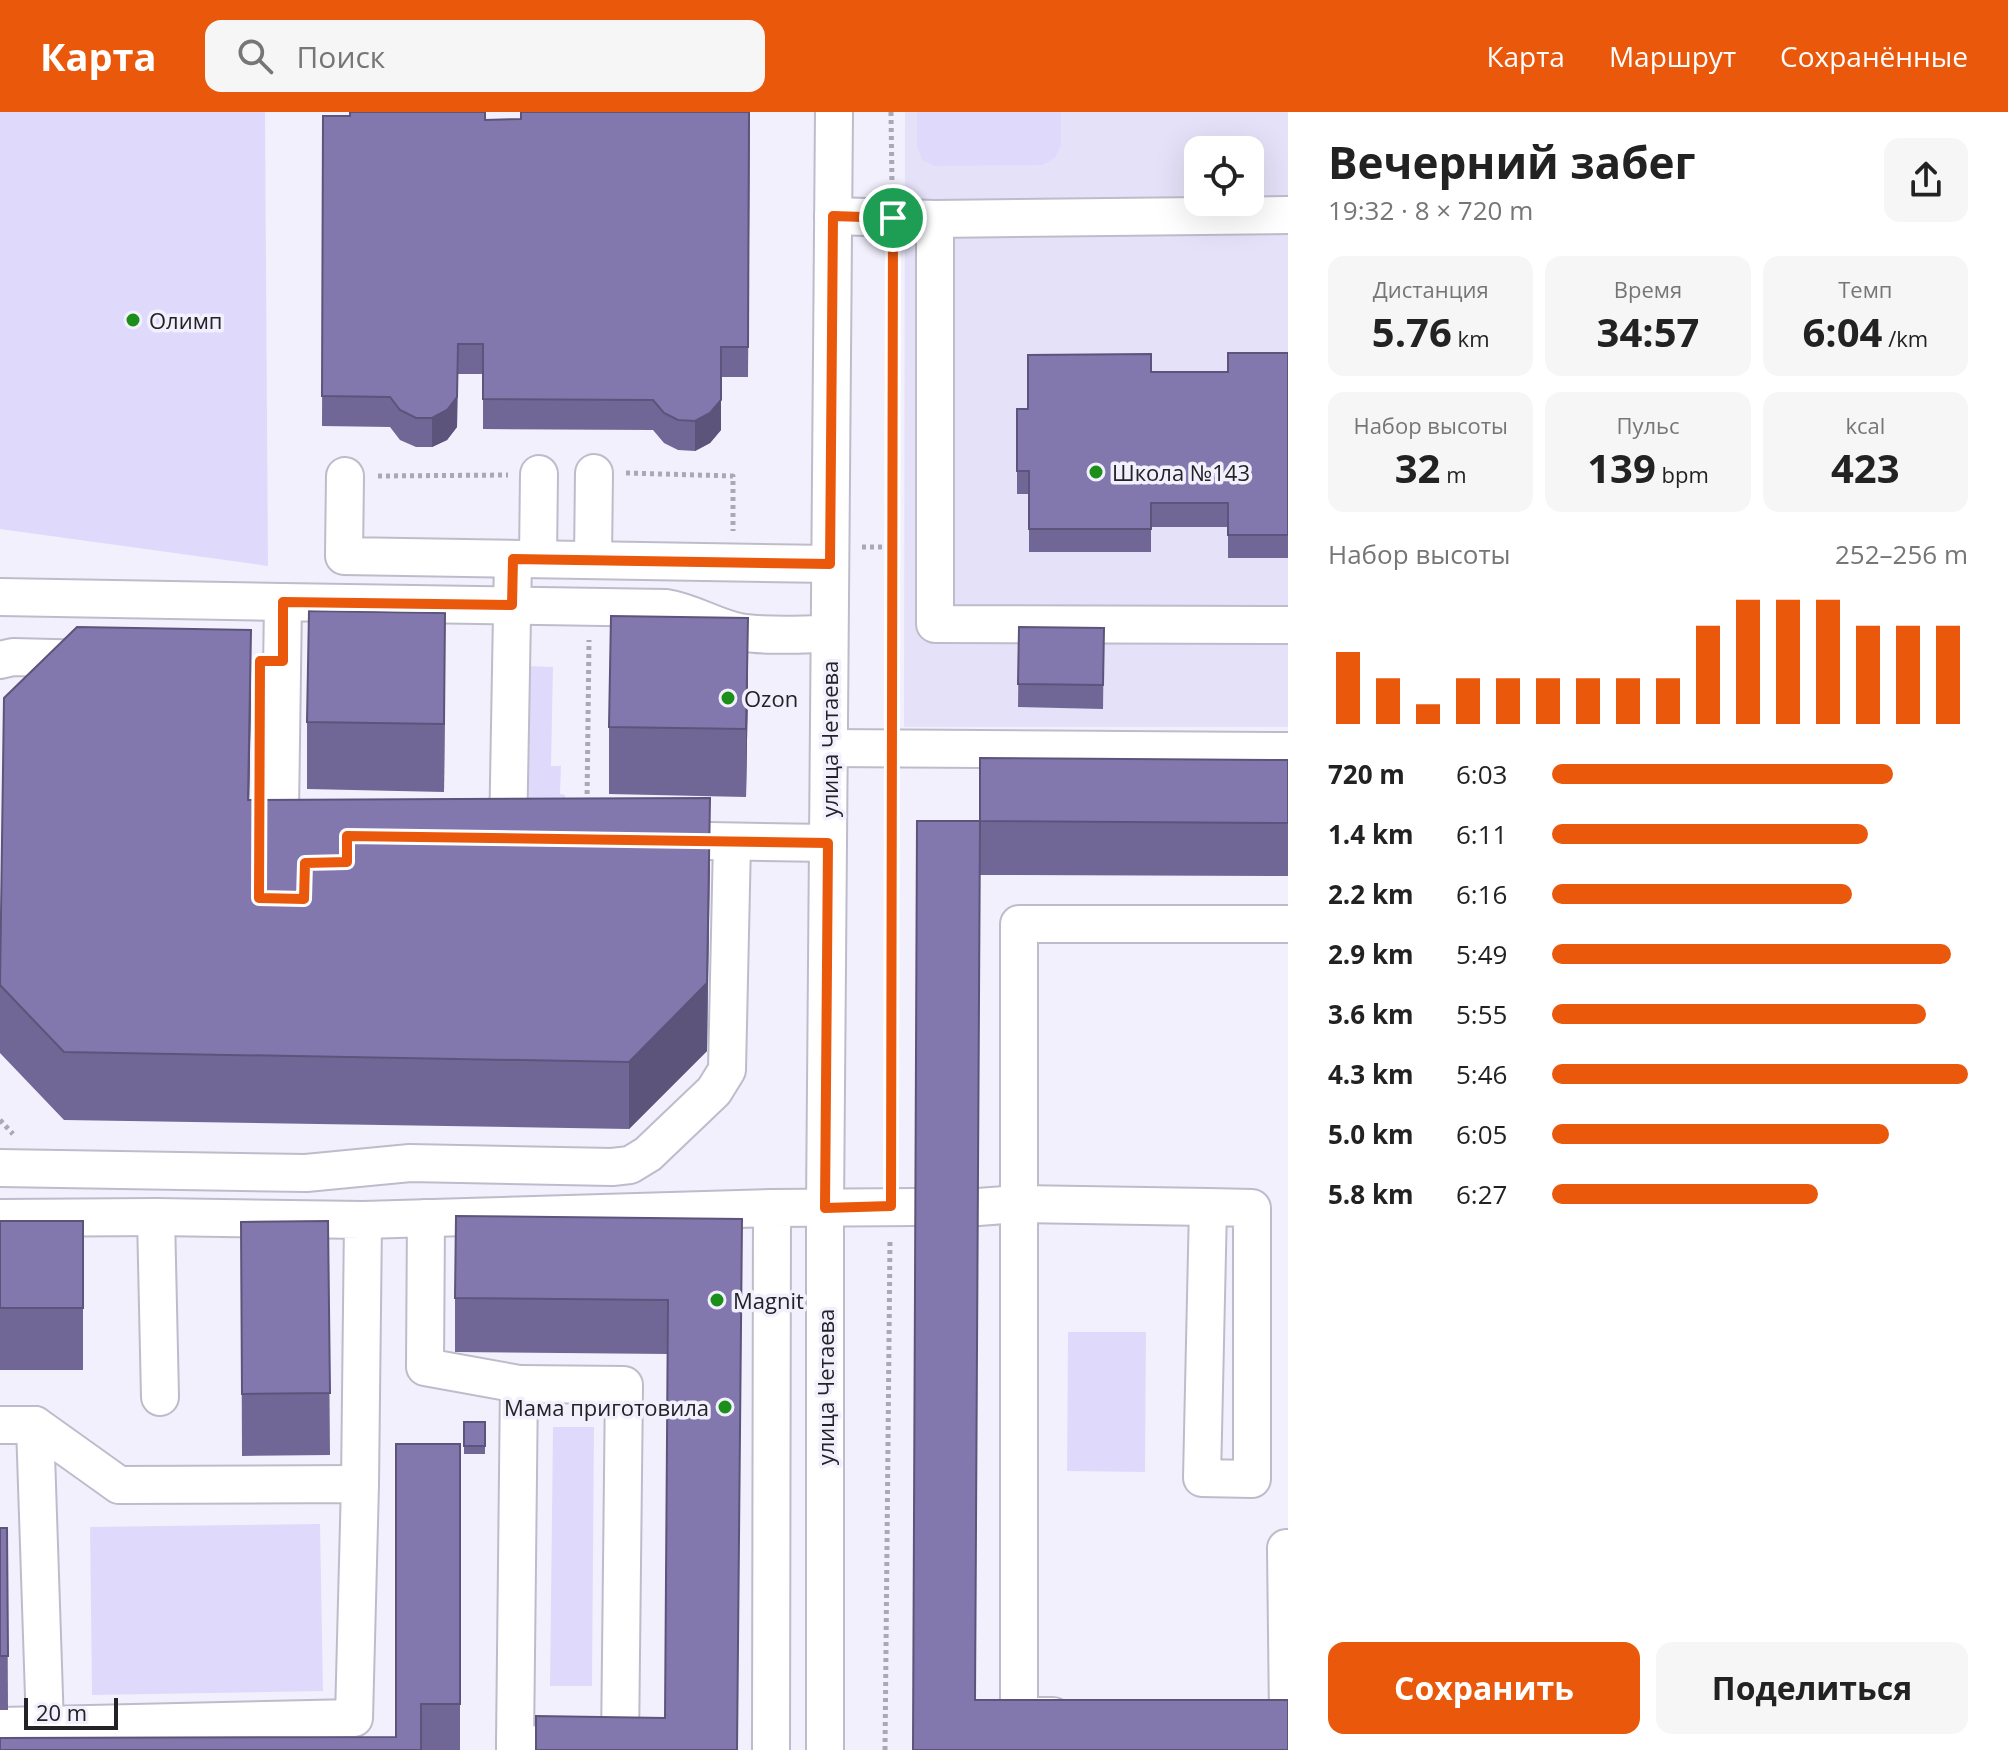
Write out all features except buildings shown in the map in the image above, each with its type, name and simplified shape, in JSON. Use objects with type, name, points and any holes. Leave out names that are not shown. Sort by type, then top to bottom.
[{"type":"street","name":"улица Четаева","points":[[825,1750],[825,1208],[834,112]]},
{"type":"street","points":[[833,216],[935,219],[1288,215]]},
{"type":"street","points":[[935,219],[935,624],[1288,625]]},
{"type":"street","points":[[593,559],[594,473]]},
{"type":"street","points":[[459,837],[525,838],[512,605],[525,558],[539,474]]},
{"type":"street","points":[[345,476],[344,556],[830,564]]},
{"type":"street","points":[[0,597],[680,610],[740,632],[829,634]]},
{"type":"street","points":[[259,852],[262,661],[272,602]]},
{"type":"street","points":[[0,660],[13,657],[121,659]]},
{"type":"street","points":[[262,661],[282,822],[293,833],[333,835]]},
{"type":"street","points":[[829,748],[1288,751]]},
{"type":"street","points":[[674,841],[828,843]]},
{"type":"street","points":[[0,1168],[306,1173],[410,1163],[612,1167],[638,1161],[714,1091],[727,1070],[732,842]]},
{"type":"street","points":[[1082,1716],[1019,1716],[1019,924],[1288,924]]},
{"type":"street","points":[[978,1207],[1019,1204],[1208,1207],[1252,1208],[1252,1479],[1202,1478],[1208,1207]]},
{"type":"street","points":[[0,1218],[363,1220],[903,1207]]},
{"type":"street","points":[[771,1750],[772,1208]]},
{"type":"street","points":[[156,1217],[160,1397]]},
{"type":"street","points":[[426,1218],[425,1367],[519,1384],[624,1385],[620,1745],[515,1747],[519,1384]]},
{"type":"street","points":[[0,1726],[361,1734],[363,1220]]},
{"type":"street","points":[[17,1425],[119,1485],[360,1484]]},
{"type":"street","points":[[17,1425],[45,1726]]},
{"type":"street","points":[[772,1538],[825,1539]]},
{"type":"street","points":[[1277,1717],[1286,1548]]},
{"type":"path","points":[[885,1750],[903,1207],[891,749],[891,112]]},
{"type":"path","points":[[586,808],[590,607]]},
{"type":"shaded area","name":"Олимп","points":[[0,112],[265,112],[268,566],[0,529]]},
{"type":"shaded area","name":"Школа №143","points":[[905,112],[1288,112],[1288,727],[904,727]]},
{"type":"shaded area","points":[[917,112],[1061,112],[1061,145],[1055,158],[1042,165],[935,166],[922,160],[917,146]]},
{"type":"shaded area","points":[[525,666],[553,667],[551,766],[561,766],[560,794],[565,795],[564,814],[527,814],[528,797],[523,796]]},
{"type":"shaded area","points":[[1068,1332],[1146,1332],[1145,1472],[1067,1471]]},
{"type":"shaded area","points":[[553,1427],[594,1427],[592,1686],[550,1686]]},
{"type":"shaded area","points":[[320,1524],[323,1691],[92,1695],[90,1527]]},
{"type":"place","name":"Олимп","points":[[133,320]]},
{"type":"place","name":"Школа №143","points":[[1096,472]]},
{"type":"place","name":"Ozon","points":[[728,698]]},
{"type":"place","name":"Magnit","points":[[717,1300]]},
{"type":"place","name":"Мама приготовила","points":[[725,1407]]},
{"type":"route","points":[[833,216],[893,218],[891,1206],[825,1208],[828,843],[347,836],[347,862],[305,863],[304,899],[259,898],[260,661],[283,661],[283,602],[512,605],[513,559],[830,564],[833,216]]}]
